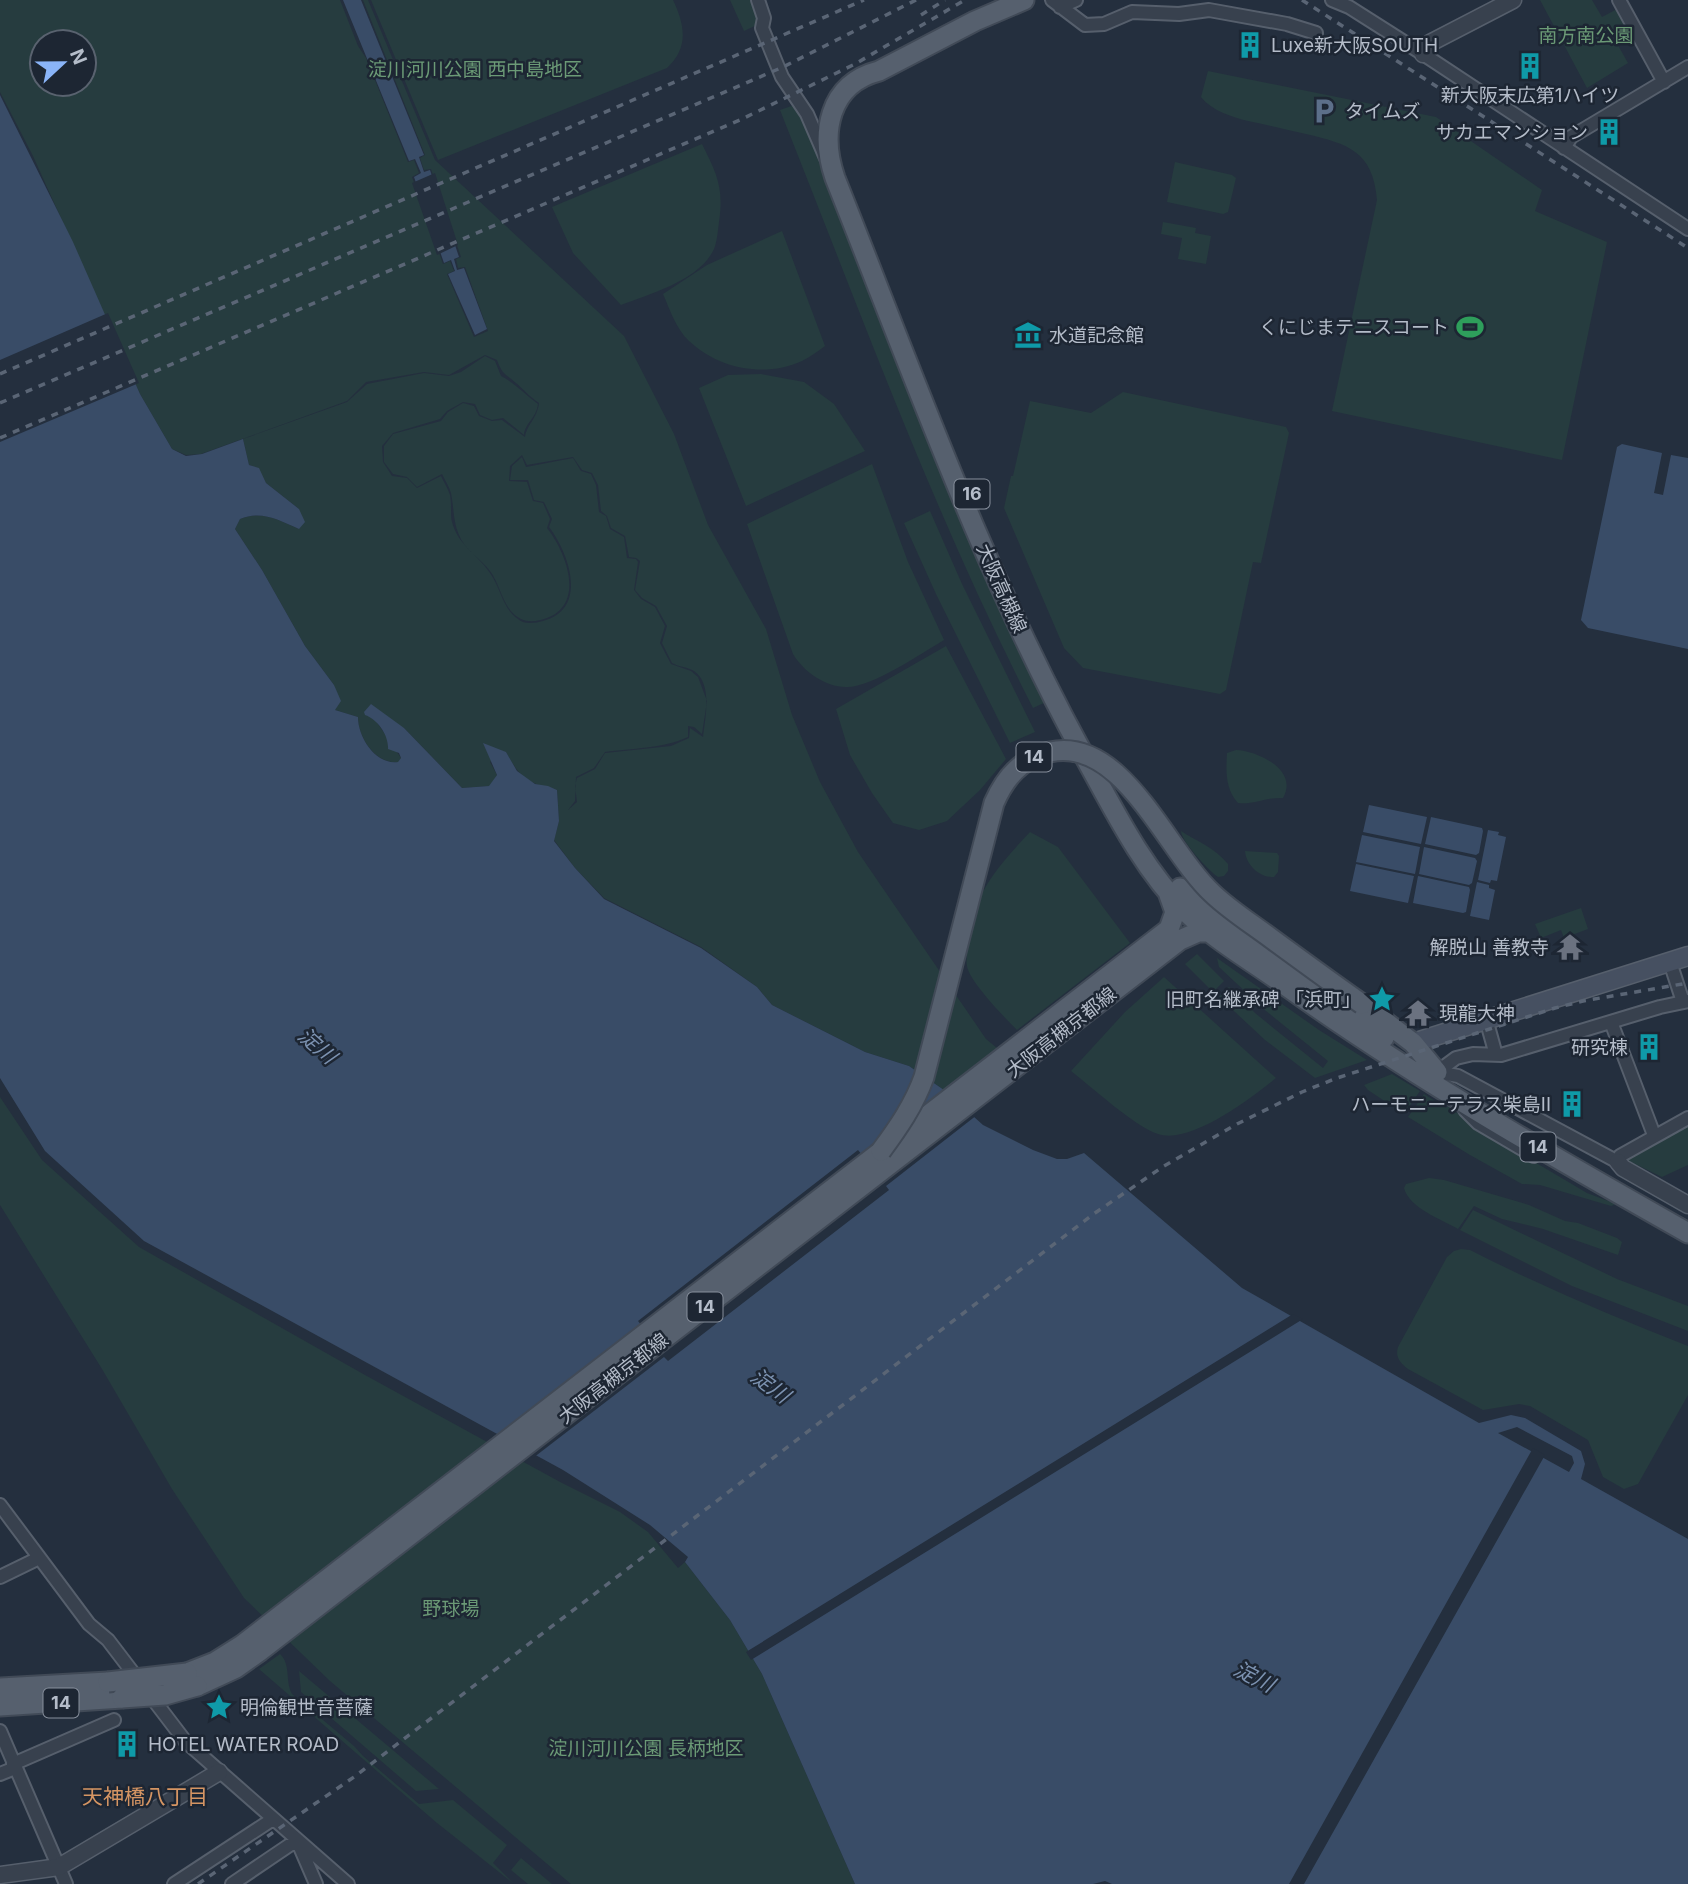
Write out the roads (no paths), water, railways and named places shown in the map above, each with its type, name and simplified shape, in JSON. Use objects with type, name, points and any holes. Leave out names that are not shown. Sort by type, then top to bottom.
[{"type":"main road","name":"大阪高槻線","points":[[1024,0],[975,21],[853,82],[835,106],[827,140],[828,152],[835,178],[976,531],[1030,650],[1111,804],[1167,891],[1189,906]]},
{"type":"main road","name":"大阪高槻線","points":[[879,71],[853,99],[843,122],[839,151],[847,180],[985,526],[1038,645],[1123,803],[1189,906],[1212,932]]},
{"type":"main road","name":"大阪高槻京都線","points":[[881,1152],[916,1098],[923,1077],[994,803],[1012,773],[1023,763],[1046,752],[1058,750],[1077,751],[1112,768],[1133,790],[1190,870],[1207,888],[1247,921],[1413,1043],[1437,1072]]},
{"type":"main road","points":[[1167,891],[1175,912],[1174,935]]},
{"type":"main road","points":[[1174,935],[1189,906]]},
{"type":"main road","name":"大阪高槻京都線","points":[[1189,906],[1418,1063],[1688,1219]]},
{"type":"main road","name":"大阪高槻京都線","points":[[224,1666],[242,1645],[881,1152],[1174,935],[1212,932]]},
{"type":"main road","name":"14","points":[[1212,932],[1332,1019],[1446,1092],[1688,1233]]},
{"type":"main road","name":"大阪高槻京都線","points":[[0,1706],[165,1695],[224,1666],[1174,935]]},
{"type":"main road","points":[[1413,1043],[1688,956]]},
{"type":"main road","name":"大阪高槻京都線","points":[[0,1688],[192,1680]]},
{"type":"street","points":[[758,0],[764,18],[762,28],[782,76],[807,114],[835,178]]},
{"type":"street","points":[[1056,3],[1076,0]]},
{"type":"street","points":[[1332,0],[1352,3],[1423,54],[1688,229]]},
{"type":"street","points":[[1619,0],[1664,82]]},
{"type":"street","points":[[1423,54],[1430,43],[1508,1]]},
{"type":"street","points":[[1056,3],[1085,26],[1104,24],[1132,12],[1180,14],[1209,10],[1287,24],[1316,33]]},
{"type":"street","points":[[1564,148],[1571,137],[1688,68]]},
{"type":"street","points":[[1437,1072],[1456,1058],[1473,1054],[1501,1055],[1685,1002],[1670,962]]},
{"type":"street","points":[[1486,1019],[1496,1055]]},
{"type":"street","points":[[1611,1022],[1654,1135]]},
{"type":"street","points":[[1437,1072],[1458,1076],[1618,1162],[1623,1168],[1688,1205]]},
{"type":"street","points":[[1446,1092],[1478,1123],[1608,1196]]},
{"type":"street","points":[[1618,1162],[1620,1156],[1688,1118]]},
{"type":"street","points":[[0,1505],[89,1624],[108,1640],[185,1741],[348,1884]]},
{"type":"street","points":[[0,1577],[39,1559]]},
{"type":"street","points":[[0,1774],[114,1720]]},
{"type":"street","points":[[0,1731],[66,1884]]},
{"type":"street","points":[[0,1875],[59,1867],[219,1772]]},
{"type":"street","points":[[174,1884],[273,1819]]},
{"type":"street","points":[[232,1884],[297,1840]]},
{"type":"street","points":[[297,1840],[316,1884]]},
{"type":"water","points":[[343,0],[361,0],[424,155],[419,157],[424,172],[430,170],[459,257],[454,259],[457,270],[464,268],[487,329],[475,335],[448,274],[455,271],[451,260],[444,263],[414,177],[421,173],[415,159],[409,161]]},
{"type":"water","name":"淀川","points":[[0,95],[73,242],[140,394],[172,449],[186,456],[202,454],[243,439],[249,465],[259,468],[266,483],[299,509],[305,522],[299,529],[270,517],[248,516],[240,519],[235,529],[262,570],[305,646],[334,685],[341,701],[335,710],[358,717],[361,733],[376,755],[390,762],[398,762],[401,758],[399,753],[388,749],[387,738],[381,728],[365,715],[364,712],[371,704],[404,728],[462,788],[489,786],[497,775],[483,743],[506,752],[517,771],[535,784],[557,790],[559,821],[554,841],[604,899],[701,948],[757,987],[772,1005],[865,1052],[909,1066],[944,1090],[983,1125],[1057,1159],[1067,1159],[1084,1153],[1242,1288],[1479,1423],[1511,1415],[1525,1418],[1581,1451],[1585,1464],[1581,1479],[1688,1539],[1688,1884],[1112,1884],[1105,1881],[1093,1884],[855,1884],[762,1674],[730,1620],[685,1562],[688,1557],[650,1525],[563,1470],[144,1241],[45,1151],[0,1078]],"holes":[[[1517,1427],[1572,1456],[1574,1463],[1569,1472],[1498,1433]]]},
{"type":"water","points":[[1622,444],[1662,453],[1654,493],[1663,495],[1671,455],[1688,458],[1688,649],[1588,628],[1581,620],[1617,447]]},
{"type":"water","points":[[1369,805],[1427,817],[1421,844],[1363,832]]},
{"type":"water","points":[[1431,817],[1482,828],[1479,853],[1476,855],[1425,844]]},
{"type":"water","points":[[1488,830],[1499,832],[1498,835],[1506,837],[1497,881],[1491,880],[1490,883],[1478,880]]},
{"type":"water","points":[[1362,835],[1420,847],[1415,874],[1356,862]]},
{"type":"water","points":[[1424,847],[1475,858],[1477,861],[1472,883],[1469,885],[1419,874]]},
{"type":"water","points":[[1356,864],[1414,876],[1408,903],[1350,891]]},
{"type":"water","points":[[1418,876],[1469,887],[1466,912],[1413,903]]},
{"type":"water","points":[[1477,882],[1489,885],[1489,888],[1495,890],[1489,920],[1470,916]]},
{"type":"railway","points":[[0,374],[864,0]]},
{"type":"railway","points":[[0,403],[783,67],[916,0]]},
{"type":"railway","points":[[921,15],[945,0]]},
{"type":"railway","points":[[0,438],[742,119],[855,64],[965,0]]},
{"type":"railway","points":[[1302,0],[1688,248]]},
{"type":"railway","points":[[198,1884],[354,1777],[1095,1213],[1164,1166],[1237,1124],[1337,1078],[1555,1008],[1688,983]]},
{"type":"place","name":"Luxe新大阪SOUTH","points":[[1250,45]]},
{"type":"place","name":"新大阪末広第1ハイツ","points":[[1530,66]]},
{"type":"place","name":"タイムズ","points":[[1324,111]]},
{"type":"place","name":"サカエマンション","points":[[1609,132]]},
{"type":"place","name":"くにじまテニスコート","points":[[1470,327]]},
{"type":"place","name":"水道記念館","points":[[1028,335]]},
{"type":"place","name":"解脱山 善教寺","points":[[1570,947]]},
{"type":"place","name":"旧町名継承碑 「浜町」","points":[[1382,999]]},
{"type":"place","name":"現龍大神","points":[[1418,1013]]},
{"type":"place","name":"研究棟","points":[[1649,1047]]},
{"type":"place","name":"ハーモニーテラス柴島II","points":[[1572,1104]]},
{"type":"place","name":"明倫観世音菩薩","points":[[219,1707]]},
{"type":"place","name":"HOTEL WATER ROAD","points":[[127,1744]]},
{"type":"district","name":"天神橋八丁目","points":[[145,1797]]},
{"type":"park label","name":"南方南公園","points":[[1586,35]]},
{"type":"park label","name":"淀川河川公園 西中島地区","points":[[475,69]]},
{"type":"park label","name":"野球場","points":[[451,1608]]},
{"type":"park label","name":"淀川河川公園 長柄地区","points":[[646,1748]]}]
